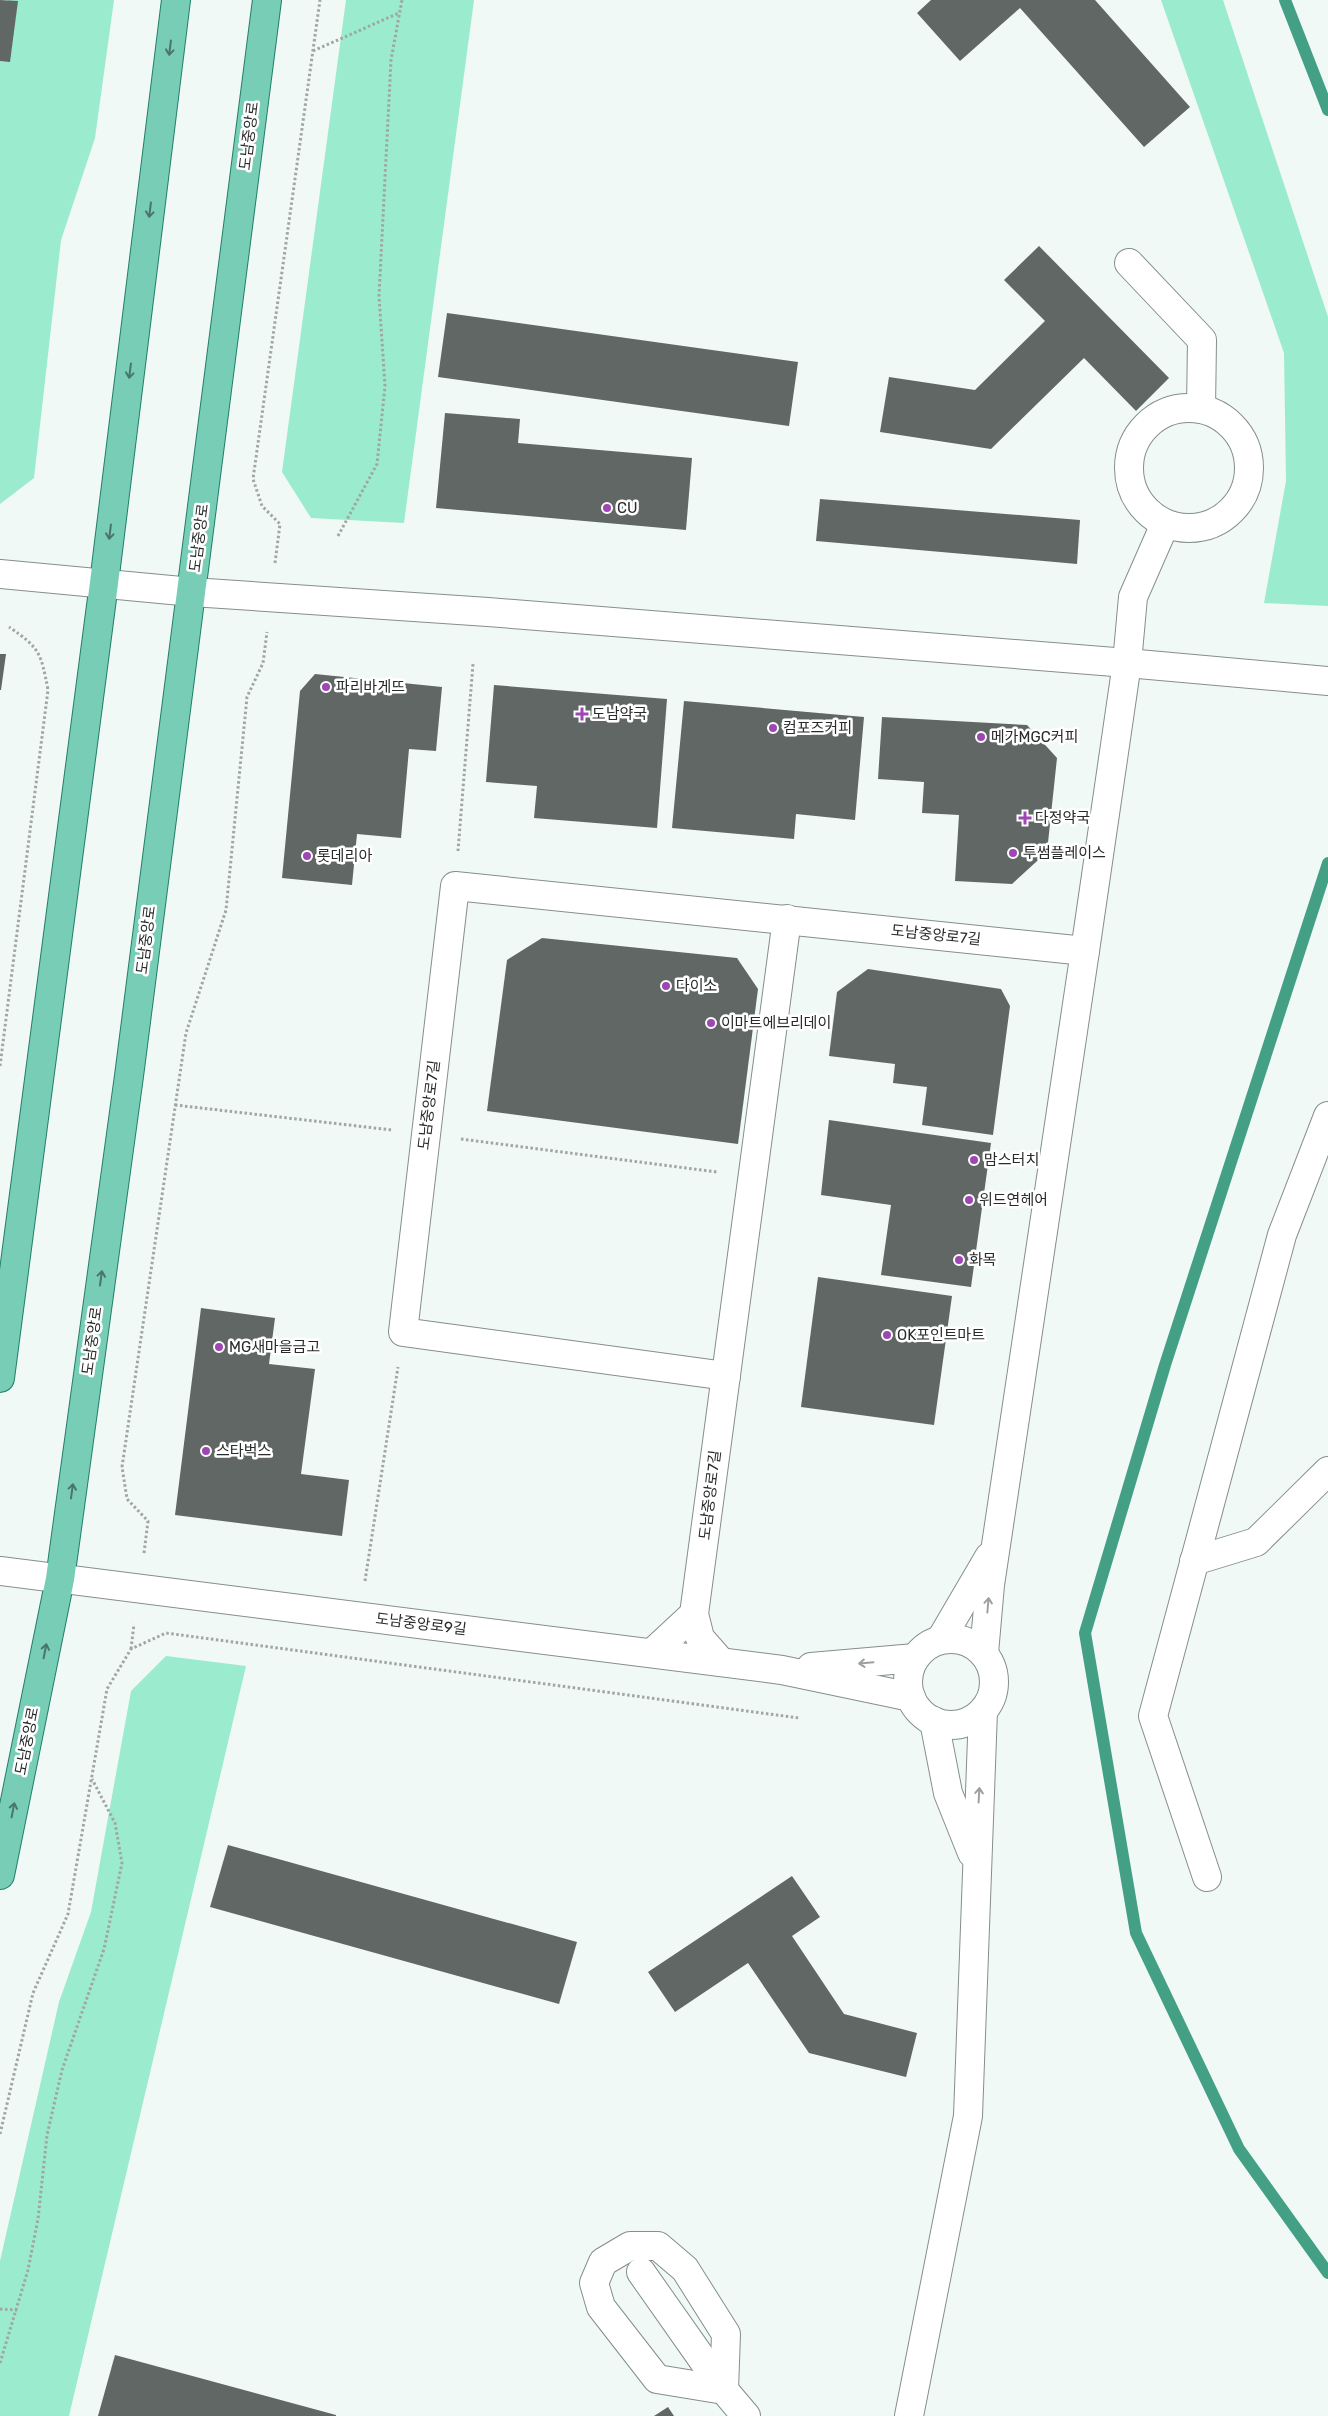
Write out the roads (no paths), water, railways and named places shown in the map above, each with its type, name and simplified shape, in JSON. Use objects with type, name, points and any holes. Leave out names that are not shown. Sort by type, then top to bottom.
[{"type":"main road","points":[[0,1378],[104,583],[176,0]]},
{"type":"main road","name":"도남중앙로","points":[[0,1875],[60,1579],[192,592],[266,0]]},
{"type":"street","points":[[1129,264],[1202,340],[1201,409]]},
{"type":"street","points":[[1180,408],[1201,409],[1220,416],[1235,429],[1245,447],[1248,460],[1246,487],[1237,505],[1222,518],[1204,527],[1185,528],[1165,524],[1149,514],[1136,498],[1129,480],[1128,461],[1132,448],[1146,426],[1162,415],[1180,408]]},
{"type":"street","points":[[984,1654],[996,1544],[1127,662],[1133,597],[1165,524]]},
{"type":"street","points":[[0,574],[192,592],[478,611],[1127,662],[1322,680]]},
{"type":"street","name":"도남중앙로7길","points":[[726,1376],[403,1332],[455,886],[1085,951]]},
{"type":"street","name":"도남중앙로7길","points":[[694,1614],[787,919]]},
{"type":"street","points":[[1207,1877],[1153,1716],[1282,1235],[1328,1116]]},
{"type":"street","points":[[1194,1560],[1256,1542],[1328,1471]]},
{"type":"street","points":[[941,1639],[996,1544]]},
{"type":"street","name":"도남중앙로9길","points":[[0,1571],[782,1670]]},
{"type":"street","points":[[652,1653],[694,1614],[700,1638],[721,1662]]},
{"type":"street","points":[[909,2416],[968,2116],[983,1711],[994,1689],[994,1676],[984,1654],[964,1640],[941,1639],[931,1643],[915,1658],[908,1678],[911,1697],[924,1716],[947,1725],[960,1724],[972,1719],[983,1711]]},
{"type":"street","points":[[782,1670],[915,1658]]},
{"type":"street","points":[[782,1670],[911,1697]]},
{"type":"street","points":[[934,1721],[948,1793],[976,1861]]},
{"type":"street","points":[[630,2246],[658,2246],[685,2269],[726,2334],[724,2390],[657,2379],[601,2307],[594,2283],[603,2262],[630,2246]]},
{"type":"street","points":[[641,2272],[724,2390],[746,2416]]},
{"type":"waterway","points":[[1285,0],[1328,110]]},
{"type":"waterway","points":[[1328,863],[1165,1365],[1085,1633],[1136,1933],[1239,2149],[1328,2273]]},
{"type":"place","name":"CU","points":[[607,508]]},
{"type":"place","name":"파리바게뜨","points":[[326,687]]},
{"type":"place","name":"도남약국","points":[[582,714]]},
{"type":"place","name":"컴포즈커피","points":[[773,728]]},
{"type":"place","name":"메가MGC커피","points":[[981,737]]},
{"type":"place","name":"다정약국","points":[[1025,818]]},
{"type":"place","name":"투썸플레이스","points":[[1013,853]]},
{"type":"place","name":"롯데리아","points":[[307,856]]},
{"type":"place","name":"다이소","points":[[666,986]]},
{"type":"place","name":"이마트에브리데이","points":[[711,1023]]},
{"type":"place","name":"맘스터치","points":[[974,1160]]},
{"type":"place","name":"위드연헤어","points":[[969,1200]]},
{"type":"place","name":"화목","points":[[959,1260]]},
{"type":"place","name":"OK포인트마트","points":[[887,1335]]},
{"type":"place","name":"MG새마을금고","points":[[219,1347]]},
{"type":"place","name":"스타벅스","points":[[206,1451]]}]
